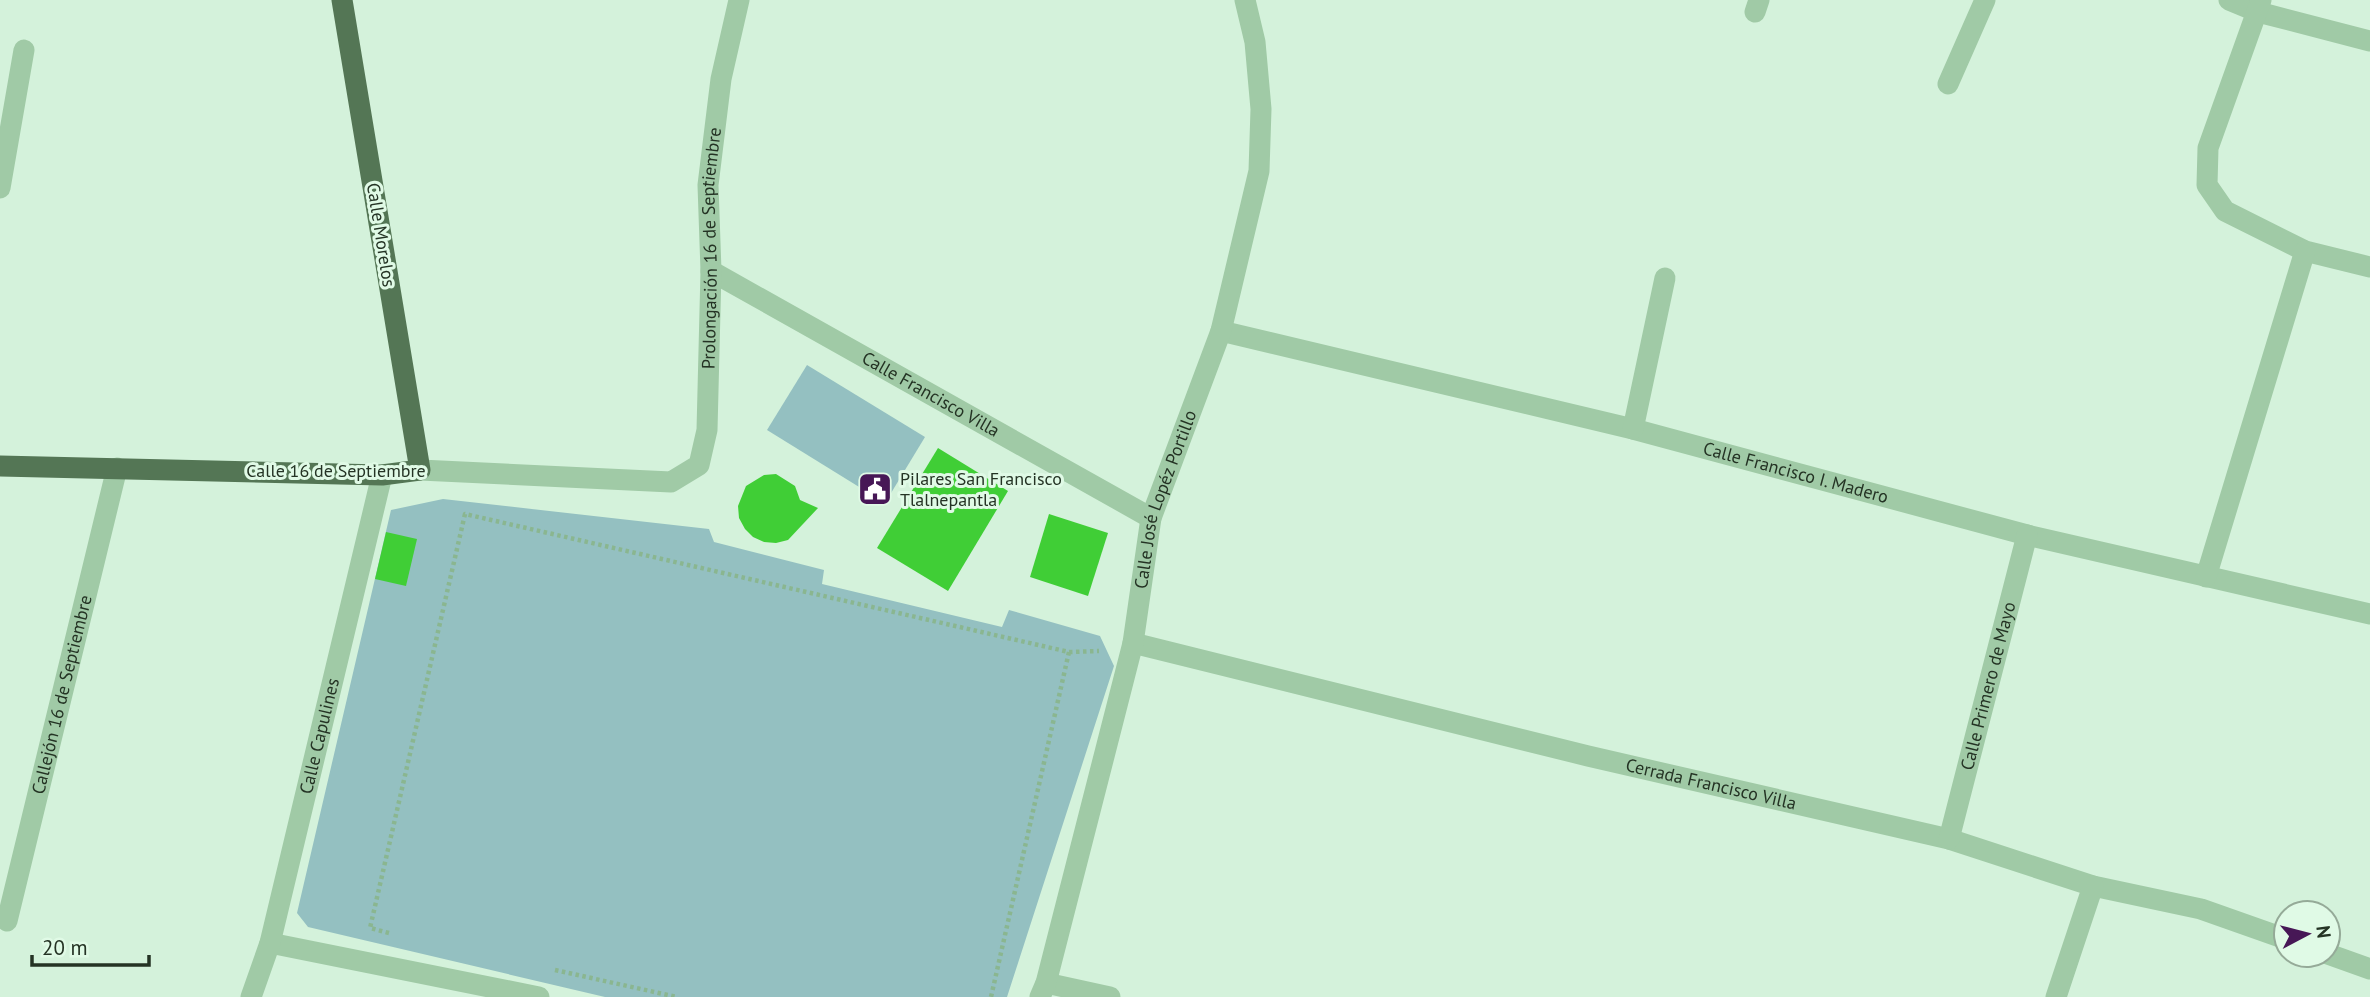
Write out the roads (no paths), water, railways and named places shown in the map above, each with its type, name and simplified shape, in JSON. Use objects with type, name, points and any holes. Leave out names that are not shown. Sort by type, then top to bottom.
[{"type":"main road","name":"Calle Morelos","points":[[342,0],[420,470]]},
{"type":"main road","name":"Calle 16 de Septiembre","points":[[0,466],[382,475],[420,470]]},
{"type":"street","name":"Prolongación 16 de Septiembre","points":[[671,482],[699,465],[707,430],[711,271],[708,185],[721,79],[740,0]]},
{"type":"street","name":"Calle José Lopéz Portillo","points":[[1043,990],[1133,643],[1151,518],[1221,331],[1259,171],[1261,109],[1255,42],[1245,0]]},
{"type":"street","points":[[1948,84],[1985,0]]},
{"type":"street","points":[[2229,0],[2260,6],[2370,41]]},
{"type":"street","points":[[2260,6],[2208,148],[2207,185],[2225,211],[2305,251],[2370,267]]},
{"type":"street","points":[[0,188],[24,50]]},
{"type":"street","points":[[2206,577],[2305,251]]},
{"type":"street","name":"Calle Francisco Villa","points":[[711,271],[1151,518]]},
{"type":"street","points":[[1633,429],[1665,278]]},
{"type":"street","name":"Calle Francisco I. Madero","points":[[1221,331],[1633,429],[2027,535],[2370,614]]},
{"type":"street","name":"Callejón 16 de Septiembre","points":[[7,921],[117,468]]},
{"type":"street","name":"Calle 16 de Septiembre","points":[[420,470],[671,482]]},
{"type":"street","name":"Calle Capulines","points":[[251,997],[270,943],[382,475]]},
{"type":"street","name":"Calle Primero de Mayo","points":[[1949,839],[2027,535]]},
{"type":"street","name":"Cerrada Francisco Villa","points":[[1133,643],[1588,756],[1949,839],[2093,886],[2201,909],[2272,934]]},
{"type":"street","points":[[2056,997],[2093,886]]},
{"type":"street","points":[[270,943],[538,997]]},
{"type":"street","points":[[2342,959],[2370,969]]},
{"type":"street","points":[[1043,990],[1110,997]]},
{"type":"place","name":"Pilares San Francisco Tlalnepantla","points":[[875,489]]}]
